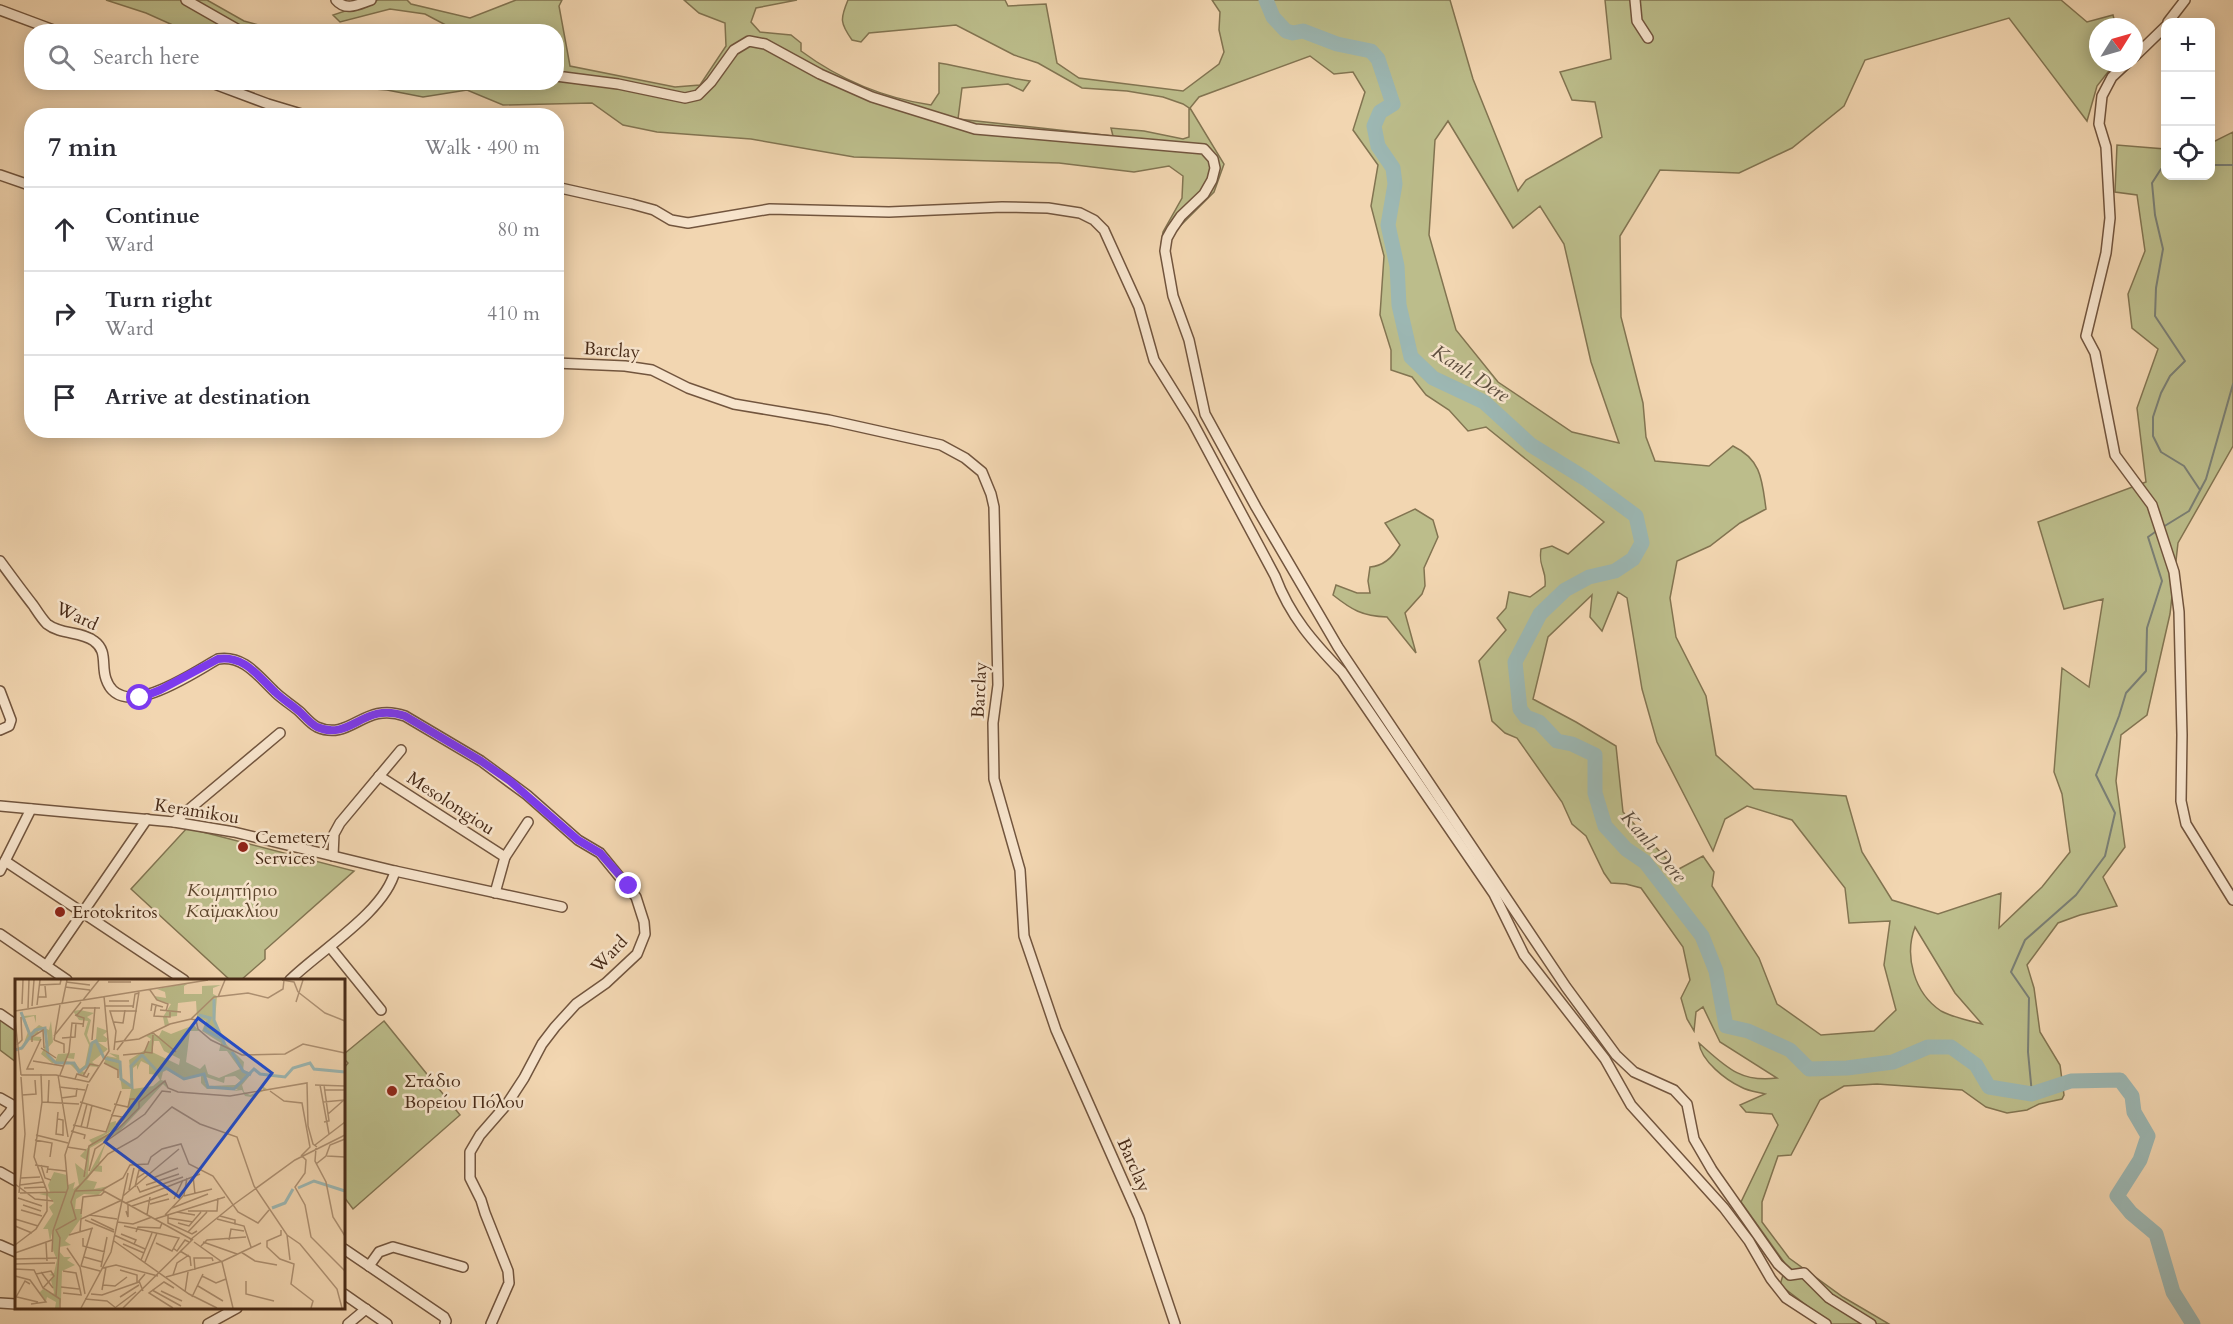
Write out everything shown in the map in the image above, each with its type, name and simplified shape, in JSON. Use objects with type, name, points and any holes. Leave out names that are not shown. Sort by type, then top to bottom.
[{"type":"street","points":[[186,0],[228,24]]},
{"type":"street","points":[[336,0],[342,6],[349,8],[369,0]]},
{"type":"street","points":[[1635,0],[1637,21],[1648,38]]},
{"type":"street","points":[[2172,18],[2185,0]]},
{"type":"street","points":[[0,10],[38,24]]},
{"type":"street","points":[[2143,48],[2161,30]]},
{"type":"street","points":[[564,77],[618,84],[685,98],[698,95],[711,82],[734,50],[749,41],[765,44],[820,74],[872,97],[975,129],[1204,149],[1213,159],[1215,168],[1212,180],[1204,194],[1181,216],[1172,229],[1164,251],[1173,296],[1189,340],[1205,414],[1256,507],[1338,647],[1566,987],[1608,1045],[1634,1072],[1674,1090],[1687,1104],[1694,1139],[1712,1170],[1778,1264],[1790,1275],[1804,1273],[1829,1298],[1871,1324]]},
{"type":"street","points":[[2117,72],[2112,77],[2102,96],[2099,124],[2106,147],[2110,218],[2106,253],[2086,336],[2095,353],[2115,455],[2152,505],[2174,572],[2179,612],[2181,801],[2186,824],[2233,900]]},
{"type":"street","points":[[230,90],[281,108]]},
{"type":"street","points":[[0,175],[24,183]]},
{"type":"street","points":[[564,189],[654,210],[671,220],[688,223],[770,209],[889,212],[1002,207],[1048,208],[1080,213],[1094,220],[1104,230],[1139,307],[1154,360],[1192,421],[1275,576],[1284,601],[1311,640],[1342,672],[1494,894],[1524,955],[1594,1043],[1631,1105],[1724,1208],[1749,1241],[1771,1279],[1786,1298],[1826,1324]]},
{"type":"street","name":"Barclay","points":[[564,363],[626,366],[652,370],[688,388],[734,404],[829,420],[941,446],[965,458],[982,472],[994,507],[998,685],[993,723],[994,779],[1020,870],[1024,936],[1056,1030],[1139,1217],[1175,1324]]},
{"type":"street","name":"Ward","points":[[0,561],[47,623],[65,633],[85,636],[95,641],[102,650],[106,680],[116,694],[129,698],[148,695],[218,659],[226,658],[234,659],[256,672],[276,693],[315,726],[327,730],[341,730],[365,717],[381,712],[392,712],[405,716],[481,761],[527,795],[578,840],[600,853],[636,897],[644,922],[645,934],[637,954],[606,983],[576,1004],[555,1027],[542,1044],[507,1104],[480,1135],[470,1152],[470,1178],[481,1200],[508,1271],[509,1283],[491,1324]]},
{"type":"street","points":[[0,691],[11,720],[9,726],[0,730]]},
{"type":"street","points":[[174,822],[280,733]]},
{"type":"street","points":[[333,856],[333,841],[337,829],[401,750]]},
{"type":"street","name":"Mesolongiou","points":[[379,776],[505,857]]},
{"type":"street","name":"Keramikou","points":[[0,806],[147,819],[234,832],[395,872],[562,907]]},
{"type":"street","points":[[0,871],[31,809]]},
{"type":"street","points":[[46,966],[147,819]]},
{"type":"street","points":[[495,893],[505,857],[528,822]]},
{"type":"street","points":[[5,861],[181,979]]},
{"type":"street","points":[[292,979],[380,900],[395,872]]},
{"type":"street","points":[[0,934],[64,979]]},
{"type":"street","points":[[330,947],[381,1010]]},
{"type":"street","points":[[0,1014],[15,1024]]},
{"type":"street","points":[[0,1098],[15,1107],[0,1124]]},
{"type":"street","points":[[0,1172],[15,1180]]},
{"type":"street","points":[[0,1245],[15,1252]]},
{"type":"street","points":[[369,1266],[379,1251],[393,1247],[463,1267]]},
{"type":"street","points":[[345,1250],[446,1322]]},
{"type":"street","points":[[345,1295],[387,1324]]},
{"type":"street","points":[[0,1303],[15,1304]]},
{"type":"street","points":[[208,1324],[235,1309]]},
{"type":"street","points":[[348,1324],[366,1309]]},
{"type":"green space","points":[[106,0],[207,0],[244,21],[255,24],[170,24]]},
{"type":"green space","points":[[378,0],[407,0],[411,4],[470,18],[516,0],[562,0],[559,6],[562,24],[444,24],[425,14],[390,9],[340,22],[333,15]]},
{"type":"green space","points":[[684,0],[797,0],[756,8],[751,22],[760,32],[791,35],[801,43],[801,51],[816,61],[846,79],[879,92],[931,105],[939,93],[939,63],[1030,81],[1023,91],[1008,84],[962,88],[958,119],[1113,136],[1111,128],[1144,131],[1183,139],[1189,137],[1189,108],[1183,104],[1163,97],[1127,91],[1082,88],[1038,63],[1014,55],[956,25],[869,33],[861,42],[852,40],[842,21],[845,6],[848,0],[1005,0],[1008,6],[1046,4],[1057,63],[1079,78],[1183,91],[1219,64],[1224,52],[1219,30],[1220,12],[1212,0],[1450,0],[1473,79],[1518,191],[1526,180],[1602,137],[1595,102],[1572,100],[1560,72],[1611,59],[1605,0],[2061,0],[2089,21],[2089,72],[2108,72],[2097,86],[2087,121],[2009,18],[1865,60],[1844,106],[1792,148],[1739,173],[1660,170],[1620,236],[1621,317],[1643,403],[1646,437],[1655,461],[1709,466],[1733,446],[1750,458],[1755,465],[1763,489],[1766,509],[1740,523],[1710,546],[1677,561],[1670,598],[1676,637],[1706,696],[1716,755],[1754,789],[1846,796],[1862,852],[1892,900],[1938,914],[2001,893],[1999,928],[2042,887],[2070,852],[2062,794],[2054,772],[2062,668],[2089,687],[2103,599],[2064,609],[2038,522],[2146,482],[2137,408],[2158,349],[2132,328],[2128,294],[2145,251],[2137,195],[2115,192],[2117,145],[2161,149],[2161,180],[2215,180],[2215,141],[2233,132],[2233,446],[2178,543],[2170,614],[2147,715],[2121,735],[2116,781],[2125,847],[2103,877],[2117,906],[2058,923],[2027,965],[2034,988],[2040,1032],[2060,1065],[2064,1095],[2062,1099],[2039,1104],[2027,1110],[2007,1113],[1986,1107],[1962,1090],[1877,1084],[1844,1086],[1820,1100],[1791,1155],[1778,1156],[1762,1202],[1762,1222],[1789,1258],[1843,1297],[1889,1324],[1831,1324],[1780,1285],[1786,1265],[1741,1202],[1778,1125],[1772,1114],[1746,1112],[1740,1105],[1765,1094],[1744,1088],[1722,1075],[1709,1063],[1699,1043],[1734,1071],[1753,1078],[1777,1078],[1720,1042],[1703,1007],[1696,1012],[1694,1031],[1687,1019],[1681,998],[1690,980],[1683,947],[1641,888],[1611,883],[1586,836],[1572,824],[1562,802],[1517,738],[1505,733],[1492,721],[1479,661],[1506,630],[1497,618],[1506,608],[1509,592],[1530,597],[1545,586],[1541,549],[1552,546],[1568,554],[1604,522],[1486,427],[1468,431],[1449,410],[1426,395],[1412,377],[1391,370],[1391,350],[1380,315],[1384,256],[1371,206],[1378,165],[1353,130],[1365,92],[1353,72],[1334,74],[1310,56],[1199,97],[1190,108],[1224,164],[1214,192],[1161,245],[1163,232],[1182,198],[1183,176],[1169,166],[1134,172],[1059,163],[854,157],[751,139],[657,132],[623,125],[592,103],[503,105],[467,90],[564,90],[564,33],[570,66],[675,87],[700,85],[726,46],[725,23],[699,13]],"holes":[[[1448,121],[1513,228],[1540,206],[1564,244],[1591,362],[1619,443],[1572,432],[1498,382],[1456,330],[1429,235],[1435,140]],[[1618,592],[1627,598],[1642,689],[1657,742],[1713,851],[1725,819],[1747,806],[1792,820],[1845,888],[1849,923],[1890,921],[1884,965],[1896,1010],[1874,1031],[1821,1035],[1777,1004],[1759,958],[1712,886],[1714,872],[1703,856],[1677,870],[1623,812],[1616,746],[1533,699],[1548,637],[1592,595],[1590,617],[1602,631]],[[1915,927],[1955,993],[1982,1024],[1941,1011],[1924,994],[1911,962]]]},
{"type":"green space","points":[[387,90],[467,90],[423,97]]},
{"type":"green space","points":[[1415,509],[1433,520],[1438,537],[1424,568],[1425,586],[1422,594],[1405,613],[1416,653],[1387,617],[1358,611],[1333,595],[1336,585],[1357,593],[1370,593],[1368,581],[1370,567],[1388,560],[1400,545],[1385,523]]},
{"type":"green space","name":"Κοιμητήριο Καϊμακλίου","points":[[187,828],[354,871],[265,950],[265,959],[242,979],[229,979],[131,889]]},
{"type":"green space","points":[[0,1018],[15,1028],[15,1061],[0,1050]]},
{"type":"green space","name":"Στάδιο Βορείου Πόλου","points":[[384,1021],[460,1115],[353,1209],[345,1198],[345,1067],[348,1063],[345,1060],[345,1053]]},
{"type":"waterway","name":"Kanlı Dere","points":[[1266,0],[1273,17],[1286,31],[1293,33],[1303,31],[1337,44],[1371,51],[1378,59],[1393,104],[1380,112],[1374,126],[1378,146],[1393,168],[1395,184],[1388,225],[1397,266],[1399,305],[1411,357],[1433,378],[1484,402],[1531,445],[1586,479],[1636,516],[1642,543],[1633,559],[1615,571],[1589,577],[1565,590],[1540,614],[1515,662],[1520,709],[1526,717],[1539,722],[1557,741],[1572,744],[1595,755],[1595,793],[1605,826],[1626,849],[1645,862],[1702,936],[1716,971],[1726,1026],[1748,1031],[1790,1050],[1809,1069],[1847,1068],[1893,1062],[1928,1047],[1951,1047],[1976,1065],[1989,1087],[2032,1094],[2071,1081],[2120,1080],[2132,1096],[2134,1112],[2148,1136],[2140,1160],[2117,1196],[2131,1213],[2156,1234],[2173,1292],[2193,1324]]},
{"type":"waterway","points":[[2215,165],[2233,165]]},
{"type":"waterway","points":[[2161,169],[2152,183],[2155,215],[2163,249],[2156,288],[2155,316],[2185,361],[2170,376],[2161,393],[2153,417],[2153,436],[2161,452],[2184,466],[2200,490]]},
{"type":"waterway","points":[[2163,527],[2189,511],[2206,479],[2233,384]]},
{"type":"waterway","points":[[2032,1094],[2028,1052],[2029,998],[2011,972],[2025,940],[2076,895],[2105,856],[2115,813],[2096,775],[2126,693],[2146,671],[2147,628],[2162,581],[2148,537],[2158,530]]},
{"type":"place","name":"Cemetery Services","points":[[243,847]]},
{"type":"place","name":"Erotokritos","points":[[60,912]]},
{"type":"place","name":"Στάδιο Βορείου Πόλου","points":[[392,1091]]},
{"type":"route","points":[[140,698],[218,659],[226,658],[234,659],[256,672],[276,693],[315,726],[327,730],[341,730],[365,717],[381,712],[392,712],[405,716],[510,781],[578,840],[600,853],[629,886]]}]
